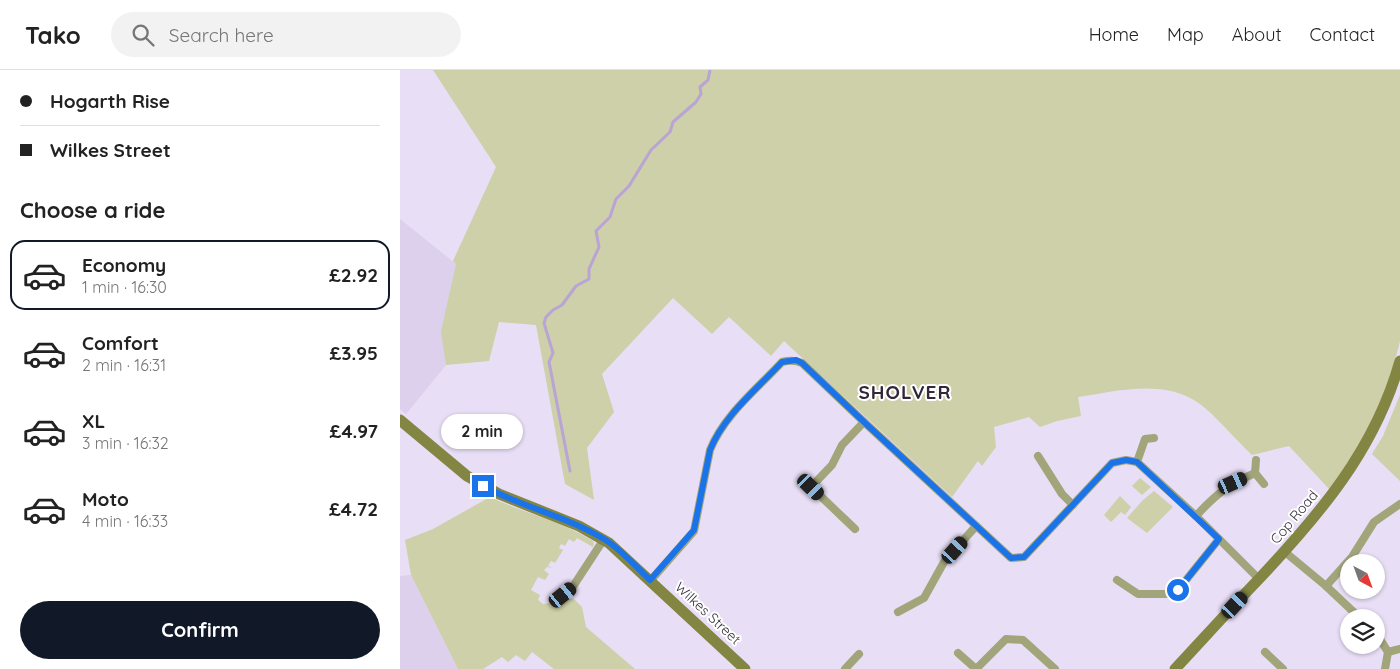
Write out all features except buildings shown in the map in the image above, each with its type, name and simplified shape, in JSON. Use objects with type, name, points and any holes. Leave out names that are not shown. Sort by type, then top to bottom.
[{"type":"street","points":[[650,580],[694,530],[710,450],[715,437],[782,362],[796,360],[802,363],[1011,558],[1024,557],[1112,463],[1126,460],[1137,462],[1196,516],[1259,579]]},
{"type":"street","name":"Cop Road","points":[[1175,669],[1321,511],[1362,451],[1376,426],[1400,361]]},
{"type":"street","name":"Wilkes Street","points":[[400,420],[467,476],[499,494],[554,515],[604,539],[746,669]]},
{"type":"street","points":[[855,529],[811,487],[832,466],[842,444],[864,422]]},
{"type":"street","points":[[1137,462],[1145,439],[1154,438]]},
{"type":"street","points":[[1038,456],[1062,494],[1073,505]]},
{"type":"street","points":[[1256,460],[1255,473],[1264,484]]},
{"type":"street","points":[[1196,516],[1213,498],[1233,483],[1255,473]]},
{"type":"street","points":[[1326,586],[1352,557],[1374,522],[1400,504]]},
{"type":"street","points":[[898,612],[924,598],[944,562],[976,526]]},
{"type":"street","points":[[563,595],[572,588],[604,539]]},
{"type":"street","points":[[1117,580],[1138,594],[1168,594],[1178,590],[1219,539]]},
{"type":"street","points":[[1285,552],[1350,609]]},
{"type":"street","points":[[958,653],[976,669],[1006,638],[1023,640],[1055,669]]},
{"type":"street","points":[[1385,647],[1388,652],[1385,669]]},
{"type":"street","points":[[1388,652],[1400,648]]},
{"type":"street","points":[[1265,652],[1283,669]]},
{"type":"street","points":[[845,669],[859,654]]},
{"type":"shaded area","points":[[400,219],[456,264],[442,332],[446,365],[406,414],[400,409]]},
{"type":"shaded area","points":[[411,575],[458,669],[400,669],[400,576]]},
{"type":"green space","points":[[433,70],[1400,70],[1400,341],[1389,383],[1375,421],[1331,491],[1289,446],[1252,455],[1200,404],[1172,391],[1140,388],[1078,397],[1081,416],[1040,427],[1029,417],[994,427],[996,447],[982,466],[978,461],[952,497],[784,341],[771,356],[729,317],[712,334],[673,298],[602,374],[614,412],[587,448],[594,500],[565,484],[536,325],[499,322],[489,361],[446,365],[441,332],[456,264],[453,261],[496,167]]},
{"type":"green space","points":[[1400,395],[1400,481],[1372,454],[1383,436]]},
{"type":"green space","points":[[1140,478],[1151,487],[1142,495],[1132,486]]},
{"type":"green space","points":[[1154,491],[1173,507],[1147,533],[1127,518]]},
{"type":"green space","points":[[1120,496],[1131,507],[1125,515],[1121,512],[1111,522],[1104,515]]},
{"type":"green space","points":[[490,497],[568,528],[593,541],[593,547],[577,538],[574,542],[569,539],[565,546],[561,544],[559,548],[563,550],[555,563],[551,561],[548,566],[552,568],[547,567],[544,570],[549,574],[545,580],[538,577],[531,590],[540,595],[538,600],[543,604],[560,602],[570,598],[574,599],[582,607],[586,627],[635,669],[554,669],[532,652],[525,661],[516,655],[508,662],[502,657],[483,669],[458,669],[411,575],[405,540],[433,529]]},
{"type":"waterway","points":[[570,471],[549,362],[553,353],[544,323],[546,317],[562,305],[576,286],[589,279],[589,269],[599,247],[596,231],[610,217],[616,199],[629,186],[651,150],[670,132],[673,122],[696,102],[701,94],[700,87],[708,80],[710,70]]},
{"type":"district","name":"SHOLVER","points":[[905,392]]},
{"type":"route","points":[[483,486],[579,526],[604,539],[650,580],[689,539],[694,530],[700,509],[710,450],[715,437],[782,362],[796,360],[802,363],[1011,558],[1024,557],[1112,463],[1126,460],[1137,462],[1219,539],[1178,590]]}]
